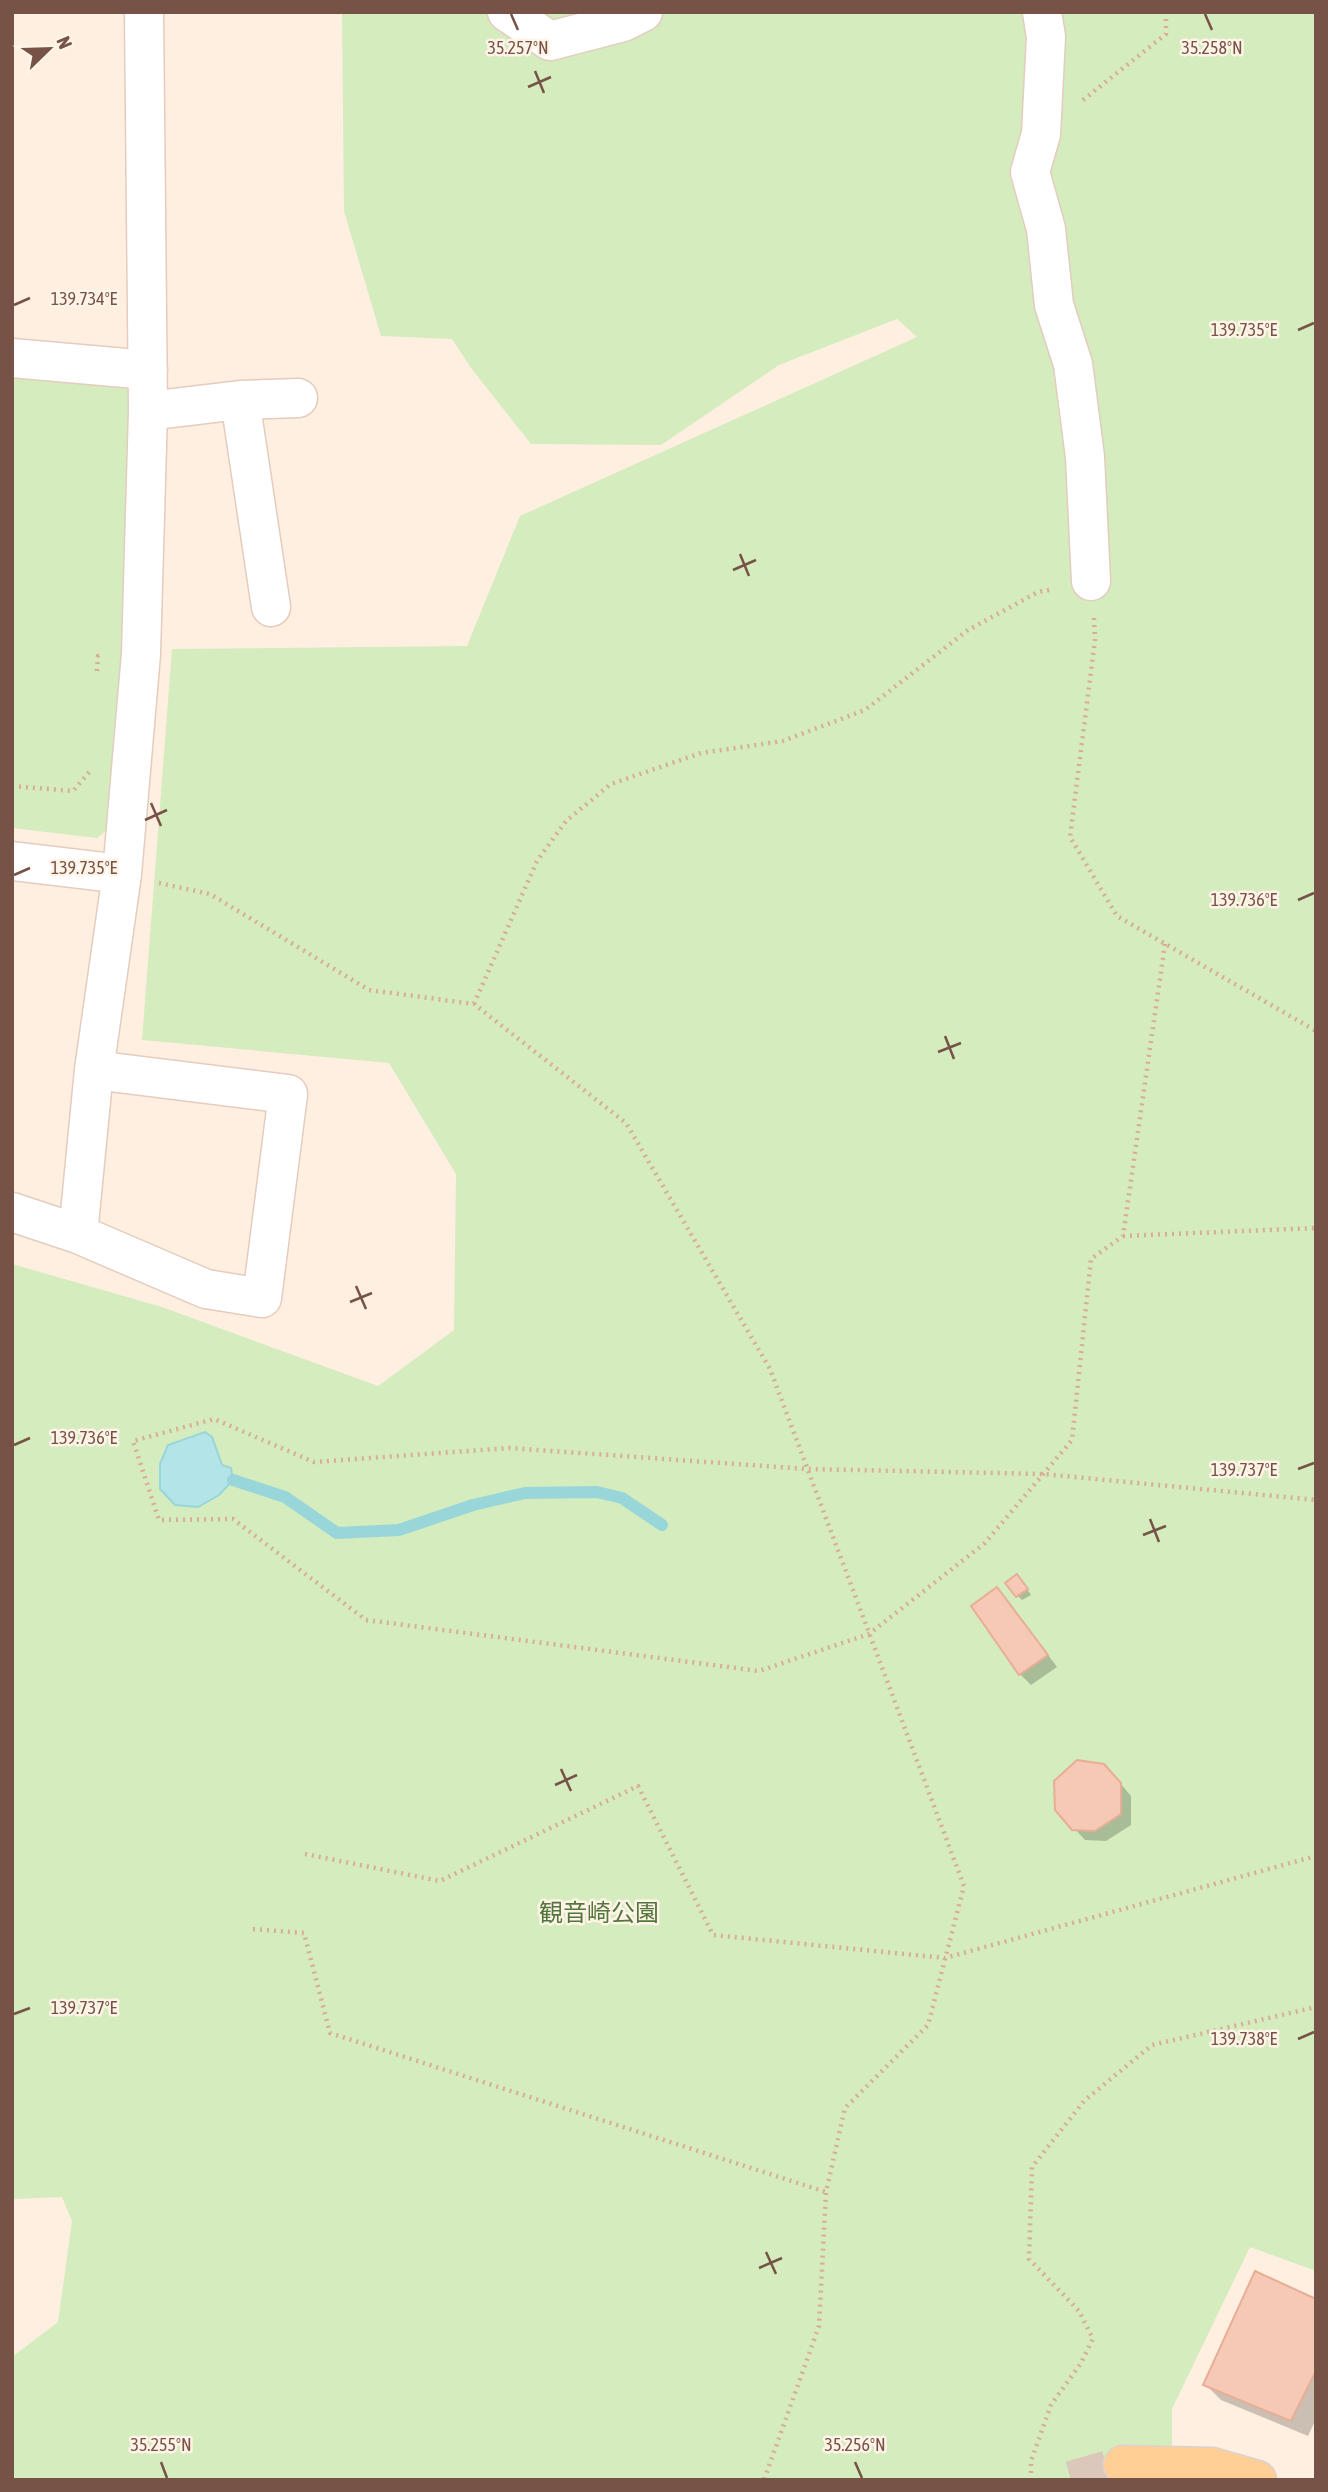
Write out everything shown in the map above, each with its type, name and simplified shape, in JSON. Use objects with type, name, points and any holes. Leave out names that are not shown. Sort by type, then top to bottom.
[{"type":"main road","points":[[1123,2465],[1212,2467],[1257,2480]]},
{"type":"street","points":[[78,1234],[94,1070],[122,874],[141,654],[148,411],[144,12]]},
{"type":"street","points":[[507,12],[550,41],[623,22],[643,12]]},
{"type":"street","points":[[1042,12],[1046,37],[1041,134],[1031,172],[1046,229],[1054,305],[1073,364],[1085,457],[1091,581]]},
{"type":"street","points":[[12,358],[148,370]]},
{"type":"street","points":[[148,411],[240,400],[298,398]]},
{"type":"street","points":[[240,400],[271,607]]},
{"type":"street","points":[[12,861],[122,874]]},
{"type":"street","points":[[12,1212],[78,1234],[206,1289],[262,1298],[288,1094],[94,1070]]},
{"type":"path","points":[[1041,134],[1166,34],[1166,12]]},
{"type":"path","points":[[474,1004],[537,861],[566,821],[611,784],[701,753],[783,741],[865,710],[968,630],[1038,592],[1091,581],[1095,640],[1070,836],[1117,916],[1316,1031]]},
{"type":"path","points":[[97,684],[98,656],[141,654]]},
{"type":"path","points":[[12,786],[73,791],[95,766]]},
{"type":"path","points":[[122,874],[210,894],[369,990],[474,1004],[626,1123],[770,1369],[964,1886],[928,2025],[845,2108],[826,2192],[819,2326],[764,2480]]},
{"type":"path","points":[[1123,1237],[1165,944]]},
{"type":"path","points":[[1316,1228],[1123,1237],[1091,1259],[1072,1440],[1043,1475],[985,1543],[869,1634],[759,1671],[366,1620],[233,1519],[159,1520],[133,1441],[215,1419],[314,1462],[509,1448],[807,1469],[1043,1475],[1316,1500]]},
{"type":"path","points":[[305,1854],[440,1881],[638,1786],[713,1935],[945,1958],[1316,1856]]},
{"type":"path","points":[[253,1929],[304,1933],[330,2032],[826,2192]]},
{"type":"path","points":[[1031,2480],[1031,2461],[1051,2405],[1082,2364],[1093,2339],[1079,2311],[1029,2259],[1032,2167],[1084,2101],[1152,2045],[1316,2007]]},
{"type":"green space","name":"観音崎公園","points":[[342,12],[1316,12],[1316,2271],[1250,2247],[1172,2409],[1172,2480],[12,2480],[12,2357],[58,2322],[72,2221],[62,2197],[12,2199],[12,1264],[162,1307],[378,1386],[454,1330],[456,1174],[389,1063],[142,1040],[172,649],[467,646],[520,516],[917,337],[897,319],[779,365],[661,445],[531,444],[471,368],[452,339],[381,336],[344,211]]},
{"type":"green space","points":[[12,371],[133,379],[125,672],[109,828],[97,838],[12,828]]},
{"type":"water","points":[[205,1432],[212,1437],[222,1465],[231,1468],[233,1480],[219,1495],[198,1507],[175,1505],[160,1489],[160,1464],[168,1445]]},
{"type":"building","points":[[1017,1574],[1028,1589],[1016,1597],[1005,1583]]},
{"type":"building","points":[[997,1587],[1048,1655],[1019,1675],[971,1606]]},
{"type":"building","points":[[1077,1760],[1104,1764],[1121,1783],[1121,1814],[1095,1831],[1072,1830],[1055,1810],[1054,1781]]},
{"type":"building","points":[[1255,2271],[1316,2299],[1316,2371],[1291,2421],[1203,2385]]},
{"type":"waterway","points":[[233,1480],[285,1497],[337,1533],[399,1530],[473,1505],[525,1493],[597,1492],[622,1498],[662,1525]]},
{"type":"tunnel","points":[[1071,2480],[1123,2465]]}]
